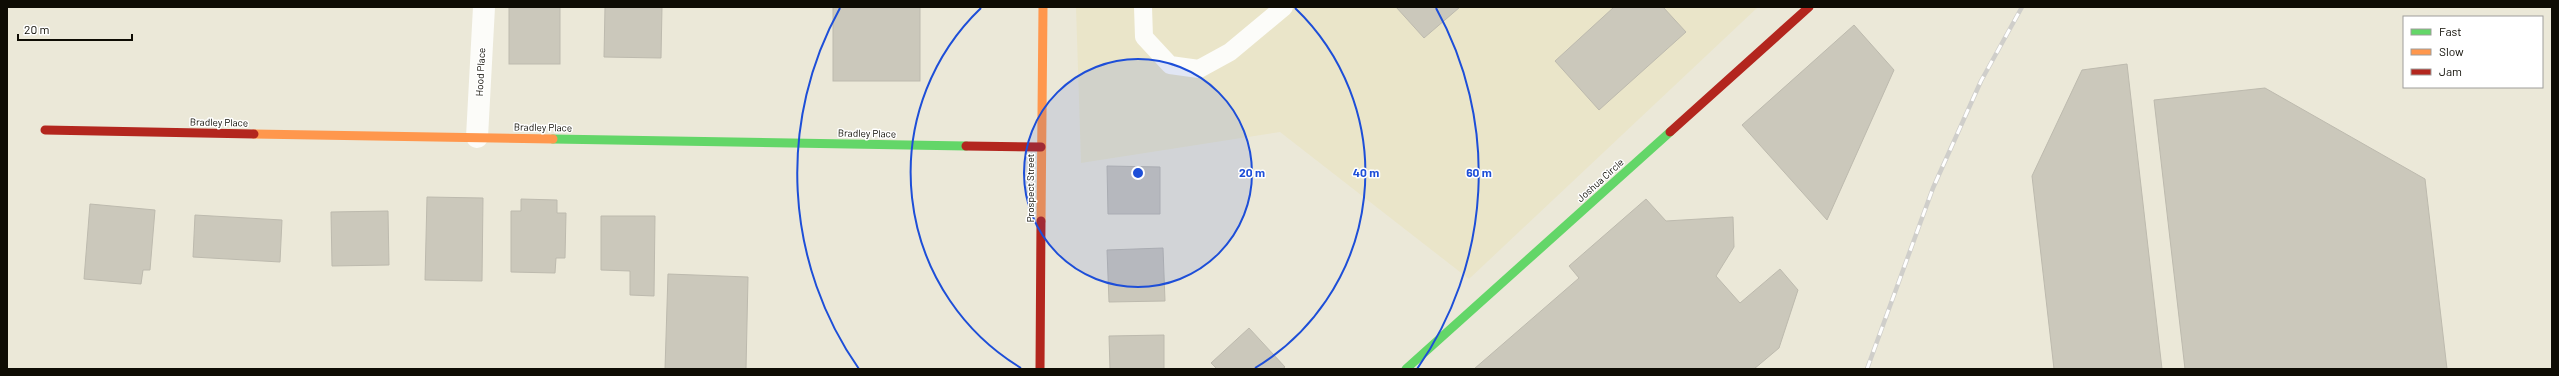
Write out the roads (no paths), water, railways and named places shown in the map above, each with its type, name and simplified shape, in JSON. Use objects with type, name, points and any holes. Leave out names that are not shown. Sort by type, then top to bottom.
[{"type":"street","name":"Hood Place","points":[[477,137],[484,7]]},
{"type":"street","name":"Prospect Street","points":[[1040,369],[1043,7]]},
{"type":"street","name":"Joshua Circle","points":[[1406,369],[1809,7]]},
{"type":"street","name":"Bradley Place","points":[[45,130],[1041,147]]},
{"type":"lane","points":[[1143,7],[1144,37],[1170,65],[1199,69],[1230,52],[1284,7]]},
{"type":"railway","points":[[1867,369],[1933,188],[1981,81],[2022,7]]}]
